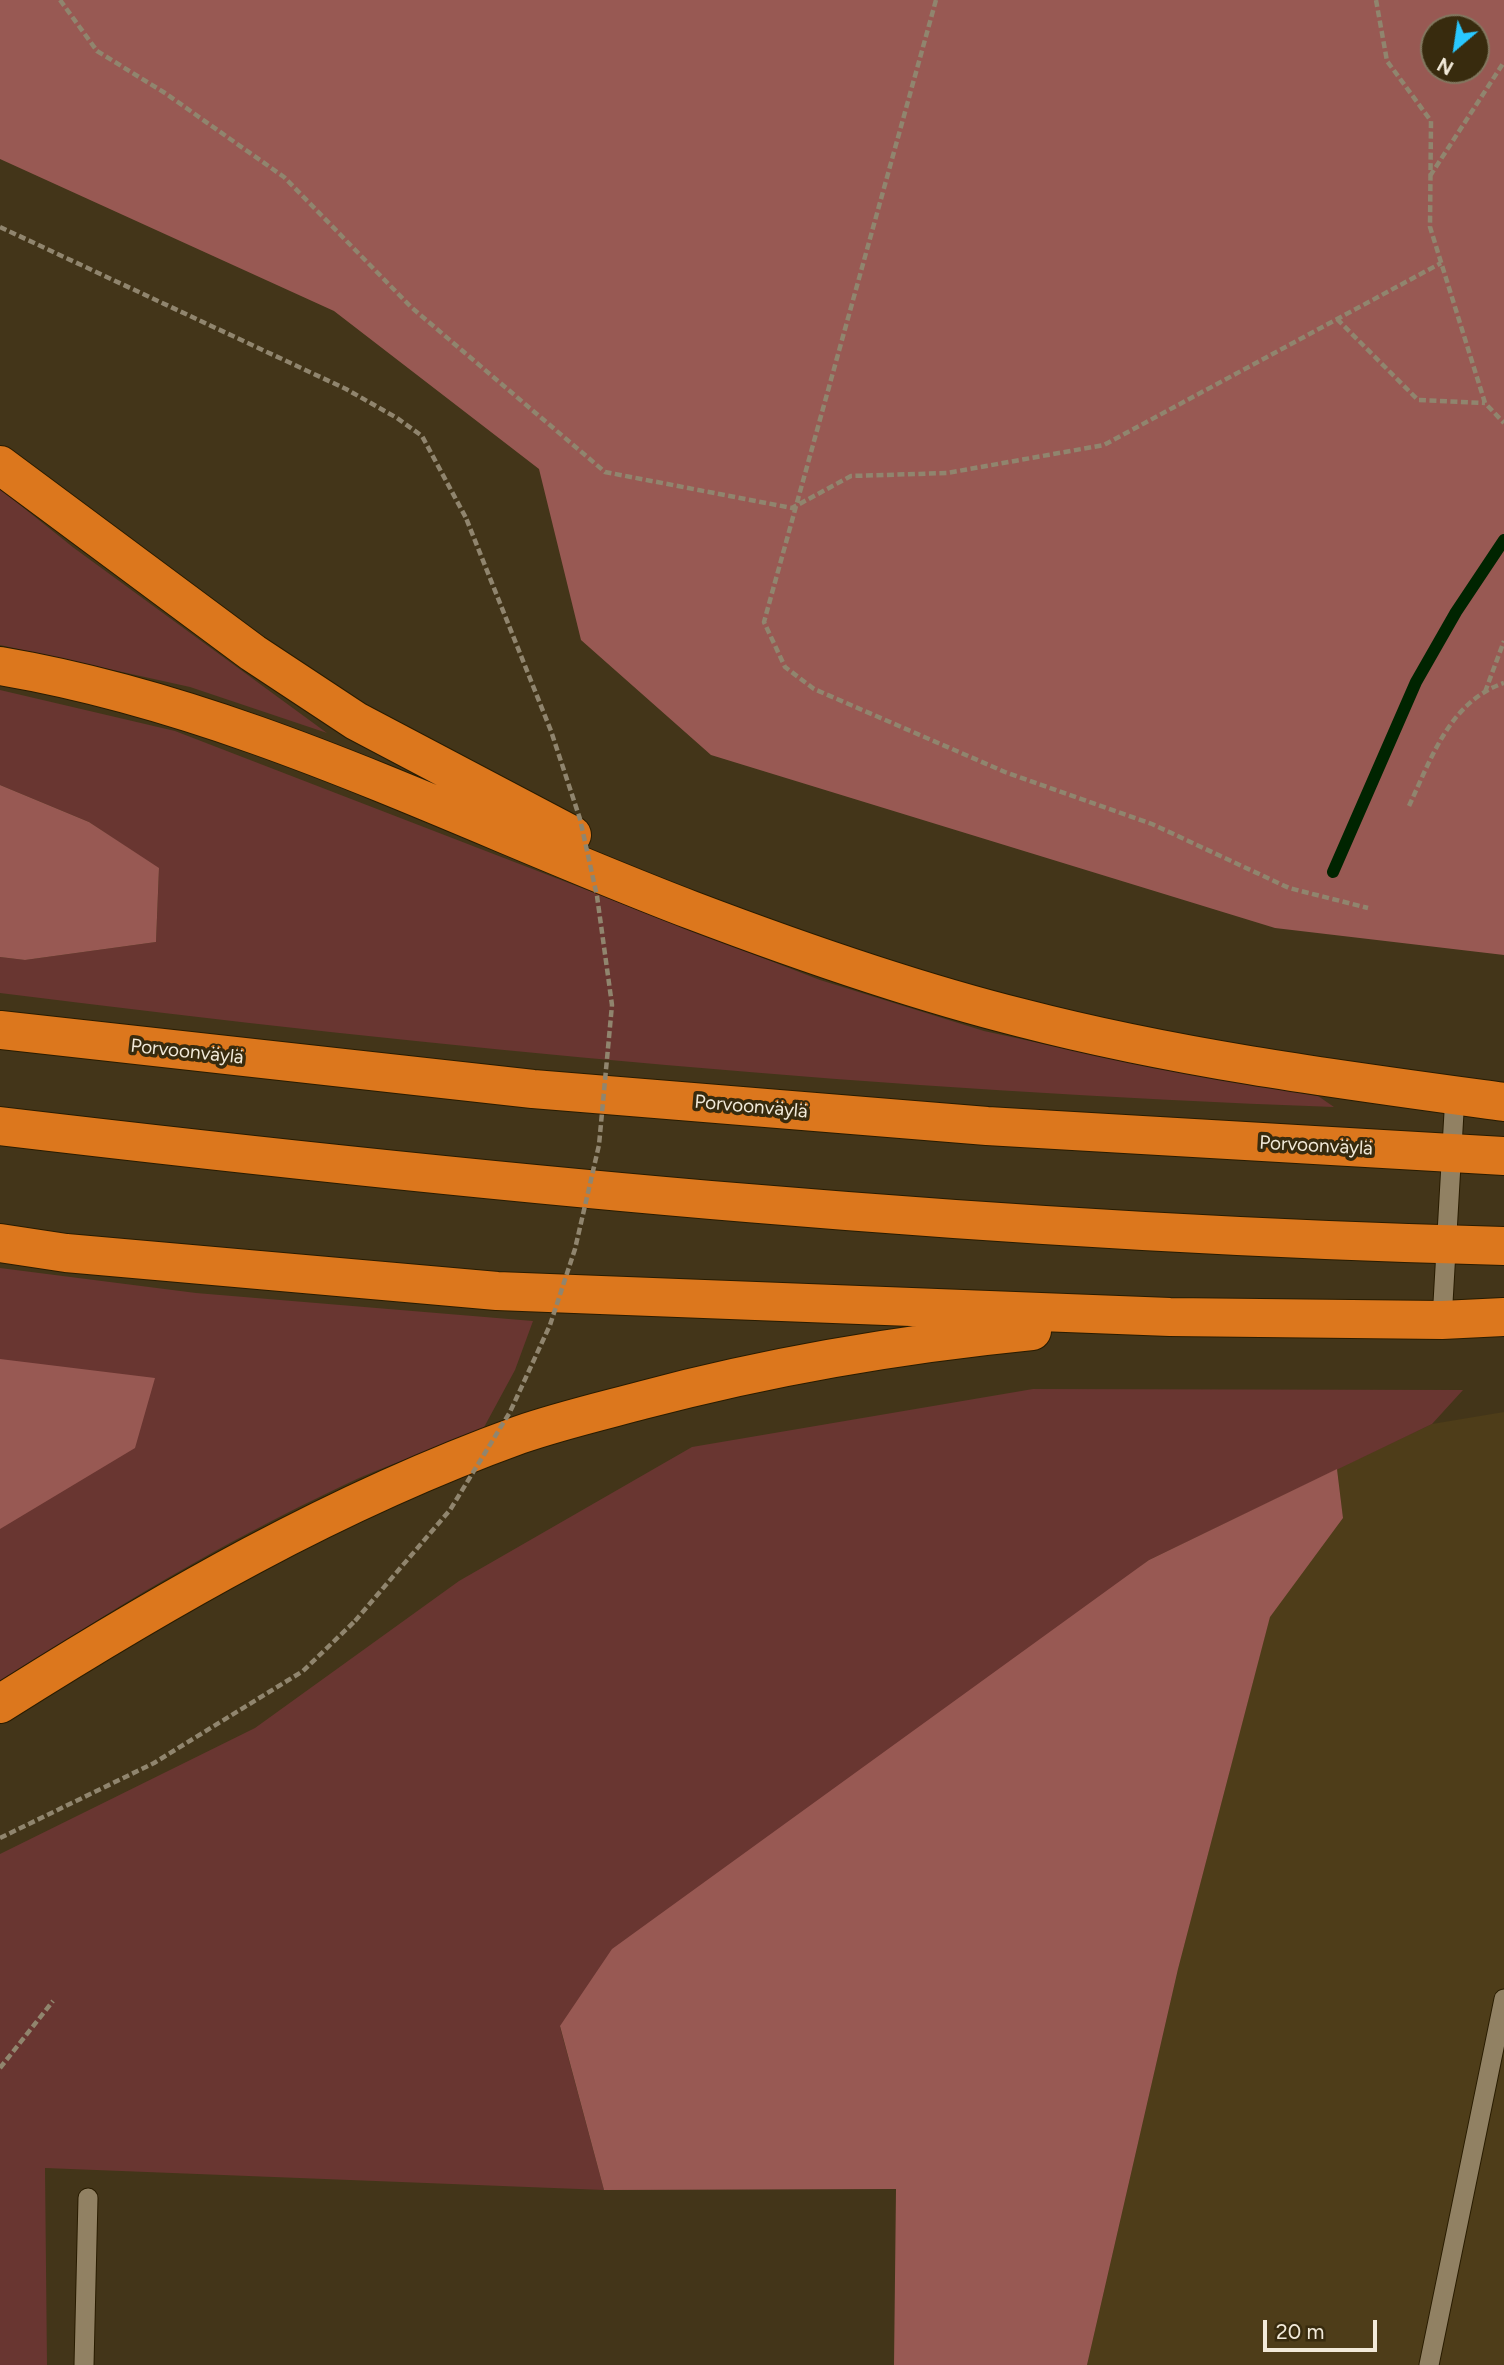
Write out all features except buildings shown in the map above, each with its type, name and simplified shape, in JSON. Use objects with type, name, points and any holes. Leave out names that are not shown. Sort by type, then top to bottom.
[{"type":"highway","points":[[0,465],[253,653],[356,721],[552,826],[700,888],[789,944]]},
{"type":"highway","points":[[0,666],[75,679],[166,703],[291,748],[692,910],[861,970],[1023,1019],[1223,1061],[1504,1102]]},
{"type":"highway","name":"Porvoonväylä","points":[[0,1030],[547,1090],[987,1126],[1504,1156]]},
{"type":"highway","points":[[0,1126],[529,1184],[956,1218],[1504,1247]]},
{"type":"highway","points":[[0,1243],[66,1252],[497,1291],[1170,1317],[1443,1320],[1504,1317]]},
{"type":"highway","points":[[0,1704],[115,1631],[275,1542],[416,1475],[522,1434],[721,1379],[915,1343],[1170,1317]]},
{"type":"lane","points":[[1443,1320],[1455,1095]]},
{"type":"lane","points":[[1429,2365],[1504,1999]]},
{"type":"lane","points":[[84,2365],[88,2198]]},
{"type":"path","points":[[60,0],[97,51],[165,93],[284,177],[411,307],[605,472],[792,508],[851,475],[947,473],[1104,445],[1441,262]]},
{"type":"path","points":[[936,0],[764,622],[785,667],[814,689],[1005,772],[1152,824],[1289,888],[1368,908]]},
{"type":"path","points":[[1376,0],[1387,61],[1431,121],[1430,227],[1485,403],[1504,423]]},
{"type":"path","points":[[1430,176],[1504,62]]},
{"type":"path","points":[[0,227],[346,389],[397,418],[422,436],[466,518],[551,731],[580,819],[597,896],[612,1005],[601,1131],[575,1249],[550,1325],[510,1412],[450,1510],[355,1621],[303,1671],[154,1763],[0,1838]]},
{"type":"path","points":[[1337,319],[1418,400],[1485,403]]},
{"type":"path","points":[[1485,693],[1504,641]]},
{"type":"path","points":[[1409,806],[1448,724],[1485,693],[1504,683]]},
{"type":"path","points":[[0,2068],[53,2001]]},
{"type":"shaded area","points":[[0,0],[1504,0],[1504,955],[1275,928],[711,755],[581,640],[539,469],[334,311],[0,159]]},
{"type":"shaded area","points":[[0,489],[74,548],[327,733],[190,687],[0,645]]},
{"type":"shaded area","points":[[0,690],[175,731],[820,980],[984,1031],[1154,1068],[1318,1096],[1334,1107],[1000,1090],[666,1065],[333,1032],[0,993],[0,957],[25,960],[156,942],[159,869],[89,822],[0,785]]},
{"type":"shaded area","points":[[0,785],[89,822],[159,868],[156,942],[25,960],[0,957]]},
{"type":"shaded area","points":[[0,1268],[196,1293],[533,1321],[515,1370],[482,1431],[359,1478],[254,1530],[82,1630],[0,1684]]},
{"type":"shaded area","points":[[0,1359],[155,1378],[135,1448],[0,1529]]},
{"type":"shaded area","points":[[1033,1389],[1463,1390],[1432,1424],[1149,1560],[560,2027],[604,2190],[45,2168],[47,2365],[0,2365],[0,1854],[255,1728],[459,1581],[692,1447]]},
{"type":"shaded area","points":[[1504,1412],[1504,2365],[1087,2365],[1178,1969],[1270,1616],[1343,1518],[1337,1469],[1432,1424]]},
{"type":"shaded area","points":[[1337,1469],[1343,1518],[1270,1617],[1178,1969],[1087,2365],[894,2365],[896,2189],[604,2190],[560,2026],[612,1949],[1149,1560]]},
{"type":"waterway","points":[[1333,872],[1416,682],[1456,612],[1504,540]]}]
